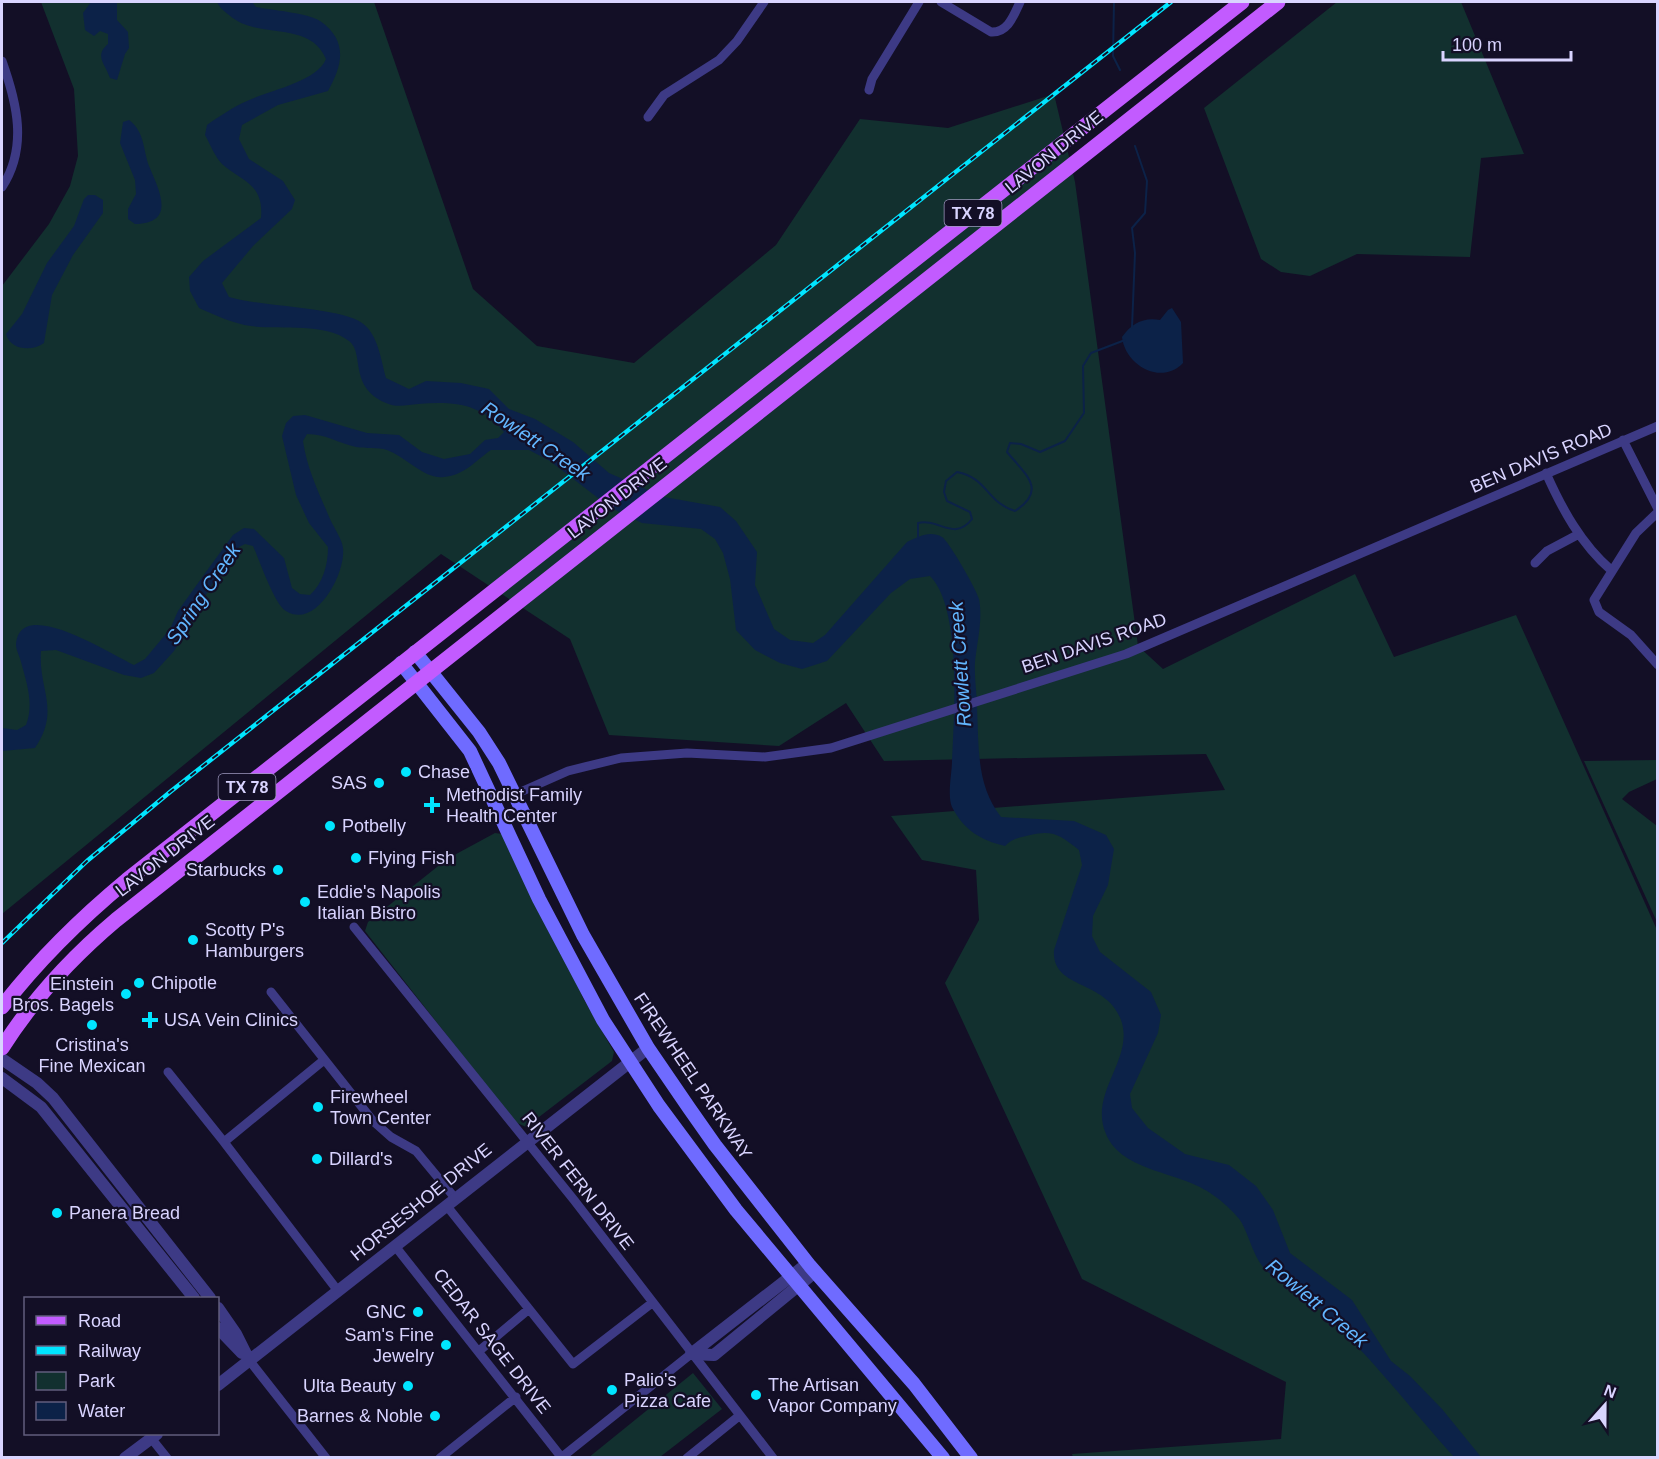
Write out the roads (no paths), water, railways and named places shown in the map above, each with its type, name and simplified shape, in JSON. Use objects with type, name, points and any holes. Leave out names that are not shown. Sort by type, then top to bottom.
[{"type":"main road","name":"LAVON DRIVE","points":[[2,1007],[27,974],[93,909],[401,663],[1242,2]]},
{"type":"main road","name":"LAVON DRIVE","points":[[2,1048],[33,1002],[78,952],[558,569],[1278,2]]},
{"type":"main road","name":"FIREWHEEL PARKWAY","points":[[415,652],[479,732],[516,794],[583,934],[648,1048],[715,1145],[812,1268],[914,1384],[971,1458]]},
{"type":"main road","points":[[401,663],[470,751],[505,821],[539,899],[603,1020],[629,1061],[704,1170],[942,1458]]},
{"type":"main road","points":[[257,809],[253,799],[257,791],[304,750],[315,732]]},
{"type":"main road","points":[[505,821],[518,821],[561,903],[583,934]]},
{"type":"street","points":[[648,117],[664,95],[719,60],[737,41],[764,2]]},
{"type":"street","points":[[869,90],[872,79],[919,2]]},
{"type":"street","points":[[941,2],[991,32],[999,33],[1006,28],[1020,2]]},
{"type":"street","points":[[2,61],[15,100],[18,124],[12,166],[2,187]]},
{"type":"street","name":"BEN DAVIS ROAD","points":[[516,794],[568,771],[621,758],[687,753],[743,757],[783,756],[831,748],[928,715],[1126,654],[1658,426]]},
{"type":"street","points":[[1623,440],[1658,511],[1636,533],[1593,600],[1599,612],[1631,636],[1658,665]]},
{"type":"street","points":[[1546,473],[1560,505],[1579,534],[1597,558],[1611,570]]},
{"type":"street","points":[[1535,563],[1547,551],[1579,534]]},
{"type":"street","name":"RIVER FERN DRIVE","points":[[354,927],[526,1141],[772,1458]]},
{"type":"street","points":[[271,992],[373,1121],[391,1137],[416,1151],[529,1310],[573,1364],[652,1303]]},
{"type":"street","name":"HORSESHOE DRIVE","points":[[219,1384],[526,1141],[648,1048]]},
{"type":"street","points":[[2,1059],[30,1078],[52,1098],[208,1297]]},
{"type":"street","points":[[224,1142],[324,1060]]},
{"type":"street","points":[[168,1072],[338,1291]]},
{"type":"street","points":[[2,1078],[41,1107],[192,1297]]},
{"type":"street","name":"CEDAR SAGE DRIVE","points":[[395,1246],[562,1457]]},
{"type":"street","points":[[562,1457],[691,1354],[812,1268]]},
{"type":"street","points":[[219,1309],[236,1334],[249,1360]]},
{"type":"street","points":[[478,1351],[529,1310]]},
{"type":"street","points":[[219,1329],[249,1360],[326,1458]]},
{"type":"street","points":[[440,1458],[516,1398]]},
{"type":"street","points":[[687,1458],[739,1416]]},
{"type":"street","points":[[125,1458],[154,1436],[167,1458]]},
{"type":"water","points":[[91,2],[117,2],[117,20],[128,32],[129,48],[117,80],[110,78],[101,56],[108,44],[108,34],[100,31],[94,36],[85,30],[83,13]]},
{"type":"water","points":[[217,2],[252,2],[256,7],[314,18],[329,29],[335,37],[340,54],[337,72],[328,91],[278,105],[242,125],[239,139],[249,159],[283,181],[295,200],[292,209],[253,246],[222,283],[229,297],[319,310],[351,318],[362,323],[372,334],[386,378],[409,389],[426,381],[461,383],[489,389],[509,409],[535,419],[573,442],[609,473],[664,497],[720,507],[736,521],[757,552],[755,585],[774,629],[790,640],[813,643],[825,635],[907,542],[929,534],[938,535],[945,540],[979,599],[980,623],[975,668],[979,751],[983,779],[993,805],[1001,817],[1074,821],[1106,835],[1114,849],[1108,885],[1093,916],[1092,936],[1100,952],[1151,992],[1161,1015],[1158,1033],[1130,1094],[1132,1108],[1148,1128],[1185,1154],[1229,1165],[1256,1186],[1273,1210],[1290,1253],[1352,1300],[1391,1361],[1410,1376],[1442,1409],[1481,1457],[1454,1457],[1335,1323],[1311,1301],[1263,1267],[1240,1220],[1224,1203],[1200,1187],[1125,1157],[1114,1147],[1106,1134],[1102,1119],[1103,1104],[1122,1048],[1124,1034],[1121,1020],[1114,1007],[1104,997],[1070,979],[1055,963],[1054,950],[1082,865],[1079,850],[1066,840],[1049,833],[1017,838],[1005,846],[996,844],[967,828],[952,807],[950,790],[954,664],[952,637],[940,591],[930,576],[910,579],[891,593],[827,661],[802,669],[780,663],[755,650],[736,630],[730,579],[723,553],[715,539],[701,529],[642,523],[611,508],[550,461],[529,450],[491,450],[458,473],[437,477],[423,472],[387,450],[356,447],[320,435],[307,434],[303,441],[310,471],[343,548],[340,571],[327,596],[318,606],[308,613],[297,615],[281,607],[253,546],[245,544],[239,547],[214,581],[174,651],[154,673],[141,678],[124,675],[56,650],[41,651],[42,677],[48,710],[43,734],[35,748],[2,751],[2,728],[17,730],[26,725],[28,717],[29,694],[16,645],[21,631],[33,625],[68,632],[134,665],[145,659],[170,629],[178,611],[211,565],[233,535],[244,528],[254,529],[284,558],[292,588],[300,594],[310,595],[315,590],[324,573],[328,547],[309,523],[296,495],[282,436],[286,423],[293,416],[305,415],[367,433],[399,435],[422,452],[444,459],[470,454],[485,440],[498,438],[504,432],[486,415],[466,406],[431,403],[402,406],[386,403],[374,396],[362,380],[354,346],[339,335],[315,329],[245,325],[199,308],[190,291],[189,277],[203,261],[261,218],[261,206],[255,190],[219,161],[205,135],[207,125],[243,103],[313,74],[326,59],[318,47],[308,39],[295,34],[241,23],[225,12]]},
{"type":"water","points":[[129,120],[141,136],[162,204],[161,212],[156,218],[135,224],[128,219],[128,209],[136,194],[135,180],[120,143],[123,122]]},
{"type":"water","points":[[88,195],[95,195],[103,200],[103,213],[73,255],[52,295],[44,343],[34,348],[17,346],[8,339],[6,334],[22,314],[47,263],[74,226],[84,199]]},
{"type":"water","points":[[1172,308],[1181,322],[1183,363],[1165,373],[1145,369],[1130,356],[1122,337],[1130,328],[1144,320],[1160,320]]},
{"type":"waterway","points":[[1114,2],[1113,56],[1120,70]]},
{"type":"waterway","points":[[1132,328],[1135,253],[1132,228],[1145,213],[1147,181],[1135,146]]},
{"type":"waterway","points":[[918,538],[918,523],[926,522],[959,529],[972,519],[970,512],[947,501],[944,492],[946,481],[957,472],[975,479],[1005,507],[1015,511],[1025,503],[1032,489],[1026,475],[1007,452],[1010,443],[1021,444],[1040,452],[1065,441],[1084,413],[1083,366],[1091,353],[1125,340]]},
{"type":"waterway","points":[[1656,1458],[1658,1449]]},
{"type":"railway","points":[[2,943],[87,861],[170,792],[1171,2]]},
{"type":"place","name":"Chase","points":[[406,772]]},
{"type":"place","name":"SAS","points":[[379,783]]},
{"type":"place","name":"Methodist Family Health Center","points":[[432,805]]},
{"type":"place","name":"Potbelly","points":[[330,826]]},
{"type":"place","name":"Flying Fish","points":[[356,858]]},
{"type":"place","name":"Starbucks","points":[[278,870]]},
{"type":"place","name":"Eddie's Napolis Italian Bistro","points":[[305,902]]},
{"type":"place","name":"Scotty P's Hamburgers","points":[[193,940]]},
{"type":"place","name":"Chipotle","points":[[139,983]]},
{"type":"place","name":"Einstein Bros. Bagels","points":[[126,994]]},
{"type":"place","name":"USA Vein Clinics","points":[[150,1020]]},
{"type":"place","name":"Cristina's Fine Mexican","points":[[92,1025]]},
{"type":"place","name":"Firewheel Town Center","points":[[318,1107]]},
{"type":"place","name":"Dillard's","points":[[317,1159]]},
{"type":"place","name":"Panera Bread","points":[[57,1213]]},
{"type":"place","name":"GNC","points":[[418,1312]]},
{"type":"place","name":"Sam's Fine Jewelry","points":[[446,1345]]},
{"type":"place","name":"Ulta Beauty","points":[[408,1386]]},
{"type":"place","name":"Palio's Pizza Cafe","points":[[612,1390]]},
{"type":"place","name":"The Artisan Vapor Company","points":[[756,1395]]},
{"type":"place","name":"Barnes & Noble","points":[[435,1416]]},
{"type":"water label","name":"Rowlett Creek","points":[[536,441]]},
{"type":"water label","name":"Spring Creek","points":[[203,594]]},
{"type":"water label","name":"Rowlett Creek","points":[[960,664]]},
{"type":"water label","name":"Rowlett Creek","points":[[1317,1303]]}]
